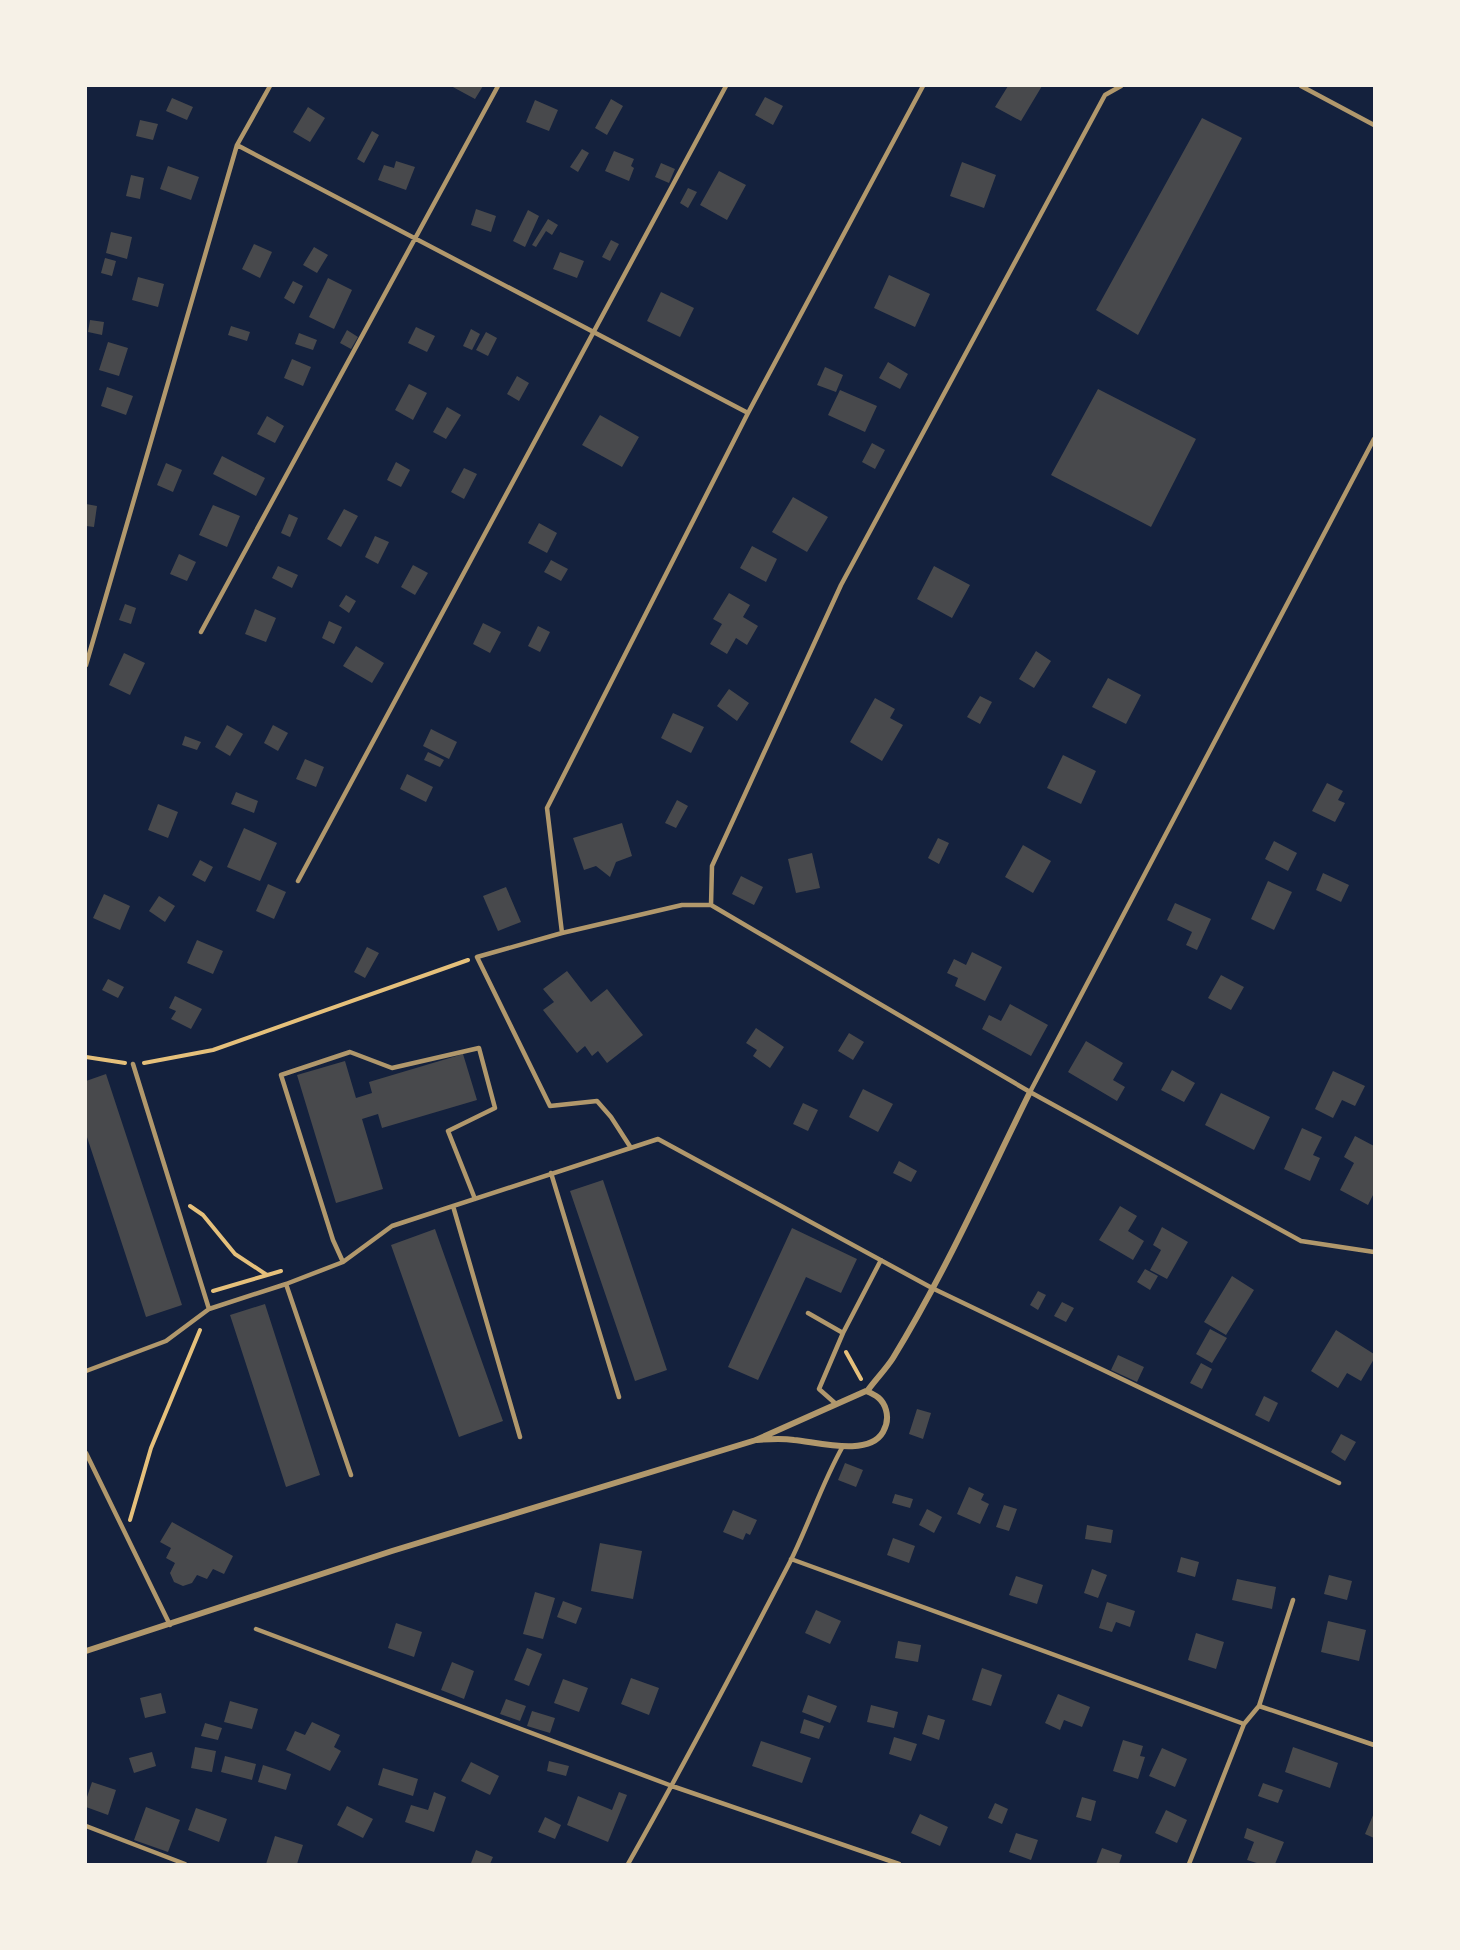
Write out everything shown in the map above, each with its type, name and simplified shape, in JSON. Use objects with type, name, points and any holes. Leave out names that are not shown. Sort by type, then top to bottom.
[{"type":"street","points":[[86,1651],[402,1548],[756,1440],[867,1391],[893,1359],[932,1288],[1030,1092]]},
{"type":"street","points":[[756,1440],[783,1439],[843,1446],[866,1445],[880,1436],[885,1429],[887,1415],[881,1400],[867,1391]]},
{"type":"lane","points":[[86,665],[237,145],[270,86]]},
{"type":"lane","points":[[201,632],[498,86]]},
{"type":"lane","points":[[298,881],[726,86]]},
{"type":"lane","points":[[562,933],[547,808],[748,413],[923,86]]},
{"type":"lane","points":[[711,904],[712,866],[841,585],[1105,95],[1121,86]]},
{"type":"lane","points":[[1301,86],[1374,125]]},
{"type":"lane","points":[[237,145],[748,413]]},
{"type":"lane","points":[[1030,1092],[1374,439]]},
{"type":"lane","points":[[631,1148],[611,1117],[597,1101],[550,1106],[477,957],[562,933],[682,905],[711,904],[1030,1092],[1301,1241],[1374,1252]]},
{"type":"lane","points":[[343,1262],[333,1240],[281,1075],[350,1052],[392,1068],[479,1047],[495,1108],[448,1131],[474,1199]]},
{"type":"lane","points":[[133,1065],[209,1309]]},
{"type":"lane","points":[[86,1371],[166,1341],[209,1309],[286,1284],[343,1262],[392,1226],[657,1139],[932,1288],[1339,1483]]},
{"type":"lane","points":[[551,1173],[618,1397]]},
{"type":"lane","points":[[453,1206],[520,1437]]},
{"type":"lane","points":[[836,1404],[819,1389],[839,1341],[881,1260]]},
{"type":"lane","points":[[286,1284],[351,1475]]},
{"type":"lane","points":[[808,1313],[843,1333]]},
{"type":"lane","points":[[628,1864],[672,1786],[791,1559],[833,1463],[843,1446]]},
{"type":"lane","points":[[86,1453],[170,1624]]},
{"type":"lane","points":[[791,1559],[1244,1725]]},
{"type":"lane","points":[[1189,1864],[1244,1725],[1259,1706],[1293,1600]]},
{"type":"lane","points":[[256,1629],[672,1786],[899,1864]]},
{"type":"lane","points":[[1259,1706],[1374,1745]]},
{"type":"lane","points":[[86,1826],[185,1864]]},
{"type":"path","points":[[86,1057],[133,1065],[213,1050],[477,957]]},
{"type":"path","points":[[174,1196],[204,1215],[236,1254],[267,1275]]},
{"type":"path","points":[[204,1294],[288,1269]]},
{"type":"path","points":[[126,1535],[151,1448],[209,1309]]},
{"type":"path","points":[[839,1341],[867,1391]]},
{"type":"building","points":[[451,86],[483,86],[475,99]]},
{"type":"building","points":[[1008,86],[1042,86],[1021,121],[995,107]]},
{"type":"building","points":[[765,97],[783,106],[773,125],[755,115]]},
{"type":"building","points":[[172,98],[193,107],[187,120],[166,111]]},
{"type":"building","points":[[611,99],[623,106],[607,135],[595,128]]},
{"type":"building","points":[[535,100],[558,110],[549,131],[526,122]]},
{"type":"building","points":[[308,107],[325,118],[310,142],[293,132]]},
{"type":"building","points":[[1202,118],[1242,138],[1138,335],[1096,310]]},
{"type":"building","points":[[140,120],[158,124],[153,140],[136,136]]},
{"type":"building","points":[[372,131],[379,135],[364,163],[357,159]]},
{"type":"building","points":[[582,149],[589,153],[578,172],[570,167]]},
{"type":"building","points":[[614,151],[634,159],[631,166],[634,168],[629,181],[605,171]]},
{"type":"building","points":[[396,161],[415,167],[406,190],[378,180],[384,165],[394,168]]},
{"type":"building","points":[[962,162],[996,175],[984,208],[950,196]]},
{"type":"building","points":[[661,163],[675,169],[669,183],[655,177]]},
{"type":"building","points":[[168,166],[199,177],[191,200],[160,189]]},
{"type":"building","points":[[719,171],[746,185],[727,220],[700,205]]},
{"type":"building","points":[[131,175],[144,178],[140,199],[126,196]]},
{"type":"building","points":[[688,188],[697,192],[688,208],[680,203]]},
{"type":"building","points":[[476,209],[496,216],[491,232],[471,225]]},
{"type":"building","points":[[528,210],[539,216],[525,247],[513,241]]},
{"type":"building","points":[[548,219],[558,225],[552,235],[546,231],[536,247],[532,245]]},
{"type":"building","points":[[111,232],[132,237],[127,259],[106,253]]},
{"type":"building","points":[[611,240],[619,244],[610,261],[602,257]]},
{"type":"building","points":[[254,244],[272,252],[260,278],[242,269]]},
{"type":"building","points":[[314,247],[328,255],[317,273],[303,265]]},
{"type":"building","points":[[560,252],[584,261],[577,278],[553,269]]},
{"type":"building","points":[[105,258],[116,261],[112,276],[101,273]]},
{"type":"building","points":[[889,275],[930,294],[915,327],[874,308]]},
{"type":"building","points":[[138,277],[164,284],[158,307],[132,300]]},
{"type":"building","points":[[328,278],[352,290],[334,329],[309,317]]},
{"type":"building","points":[[293,281],[303,286],[294,304],[284,298]]},
{"type":"building","points":[[661,292],[694,308],[680,337],[647,321]]},
{"type":"building","points":[[90,320],[104,322],[102,335],[88,332]]},
{"type":"building","points":[[231,326],[250,332],[247,341],[228,335]]},
{"type":"building","points":[[416,327],[435,336],[427,352],[408,343]]},
{"type":"building","points":[[471,329],[480,334],[472,350],[463,346]]},
{"type":"building","points":[[347,330],[358,337],[351,349],[340,343]]},
{"type":"building","points":[[486,332],[497,338],[488,356],[476,350]]},
{"type":"building","points":[[299,333],[317,340],[313,350],[295,344]]},
{"type":"building","points":[[108,342],[128,348],[119,376],[99,370]]},
{"type":"building","points":[[292,359],[311,367],[303,386],[284,378]]},
{"type":"building","points":[[888,362],[908,374],[900,389],[879,378]]},
{"type":"building","points":[[825,367],[843,375],[836,392],[817,385]]},
{"type":"building","points":[[517,376],[529,383],[519,401],[507,394]]},
{"type":"building","points":[[409,384],[427,393],[413,420],[395,410]]},
{"type":"building","points":[[107,387],[133,396],[126,415],[101,406]]},
{"type":"building","points":[[1098,389],[1196,439],[1151,527],[1051,475]]},
{"type":"building","points":[[840,390],[877,406],[865,432],[828,415]]},
{"type":"building","points":[[447,407],[461,415],[446,439],[433,432]]},
{"type":"building","points":[[600,415],[639,437],[622,467],[582,445]]},
{"type":"building","points":[[267,416],[284,426],[275,443],[257,434]]},
{"type":"building","points":[[872,443],[885,450],[875,469],[862,462]]},
{"type":"building","points":[[222,456],[265,478],[256,496],[213,474]]},
{"type":"building","points":[[396,462],[410,470],[401,487],[387,480]]},
{"type":"building","points":[[166,463],[182,470],[173,492],[157,485]]},
{"type":"building","points":[[464,468],[477,474],[464,499],[451,492]]},
{"type":"building","points":[[793,497],[828,517],[807,552],[772,532]]},
{"type":"building","points":[[86,504],[97,506],[94,527],[86,526]]},
{"type":"building","points":[[213,505],[240,516],[227,547],[199,535]]},
{"type":"building","points":[[344,509],[358,516],[341,547],[327,539]]},
{"type":"building","points":[[289,514],[298,518],[290,537],[281,533]]},
{"type":"building","points":[[539,523],[557,533],[547,553],[528,543]]},
{"type":"building","points":[[375,536],[389,542],[378,564],[365,557]]},
{"type":"building","points":[[752,546],[777,559],[766,582],[740,568]]},
{"type":"building","points":[[179,554],[196,562],[187,581],[170,574]]},
{"type":"building","points":[[551,560],[568,569],[561,581],[544,572]]},
{"type":"building","points":[[413,565],[428,573],[415,595],[401,587]]},
{"type":"building","points":[[278,566],[298,575],[292,588],[272,578]]},
{"type":"building","points":[[934,566],[970,585],[952,618],[917,599]]},
{"type":"building","points":[[729,593],[750,605],[743,617],[758,626],[747,645],[736,638],[727,654],[710,644],[722,624],[713,619]]},
{"type":"building","points":[[346,595],[356,601],[349,613],[339,606]]},
{"type":"building","points":[[125,604],[136,608],[131,624],[119,620]]},
{"type":"building","points":[[255,609],[276,618],[266,642],[245,634]]},
{"type":"building","points":[[329,621],[342,627],[334,644],[322,638]]},
{"type":"building","points":[[483,623],[501,632],[490,653],[473,644]]},
{"type":"building","points":[[538,626],[550,632],[540,652],[528,646]]},
{"type":"building","points":[[356,646],[384,663],[372,683],[343,666]]},
{"type":"building","points":[[1036,651],[1051,661],[1034,688],[1019,679]]},
{"type":"building","points":[[124,653],[145,663],[130,695],[109,685]]},
{"type":"building","points":[[1108,678],[1141,695],[1126,724],[1092,707]]},
{"type":"building","points":[[729,689],[749,703],[737,721],[717,706]]},
{"type":"building","points":[[980,696],[992,702],[980,724],[967,717]]},
{"type":"building","points":[[875,698],[895,709],[890,718],[903,725],[882,761],[850,742]]},
{"type":"building","points":[[673,713],[704,727],[691,753],[661,738]]},
{"type":"building","points":[[227,725],[243,734],[230,756],[215,747]]},
{"type":"building","points":[[273,725],[288,733],[278,751],[264,743]]},
{"type":"building","points":[[431,729],[457,742],[449,759],[423,746]]},
{"type":"building","points":[[185,736],[201,742],[197,750],[182,745]]},
{"type":"building","points":[[428,752],[444,760],[440,767],[424,760]]},
{"type":"building","points":[[1063,755],[1096,771],[1081,804],[1047,788]]},
{"type":"building","points":[[305,759],[324,767],[316,787],[296,779]]},
{"type":"building","points":[[407,774],[433,787],[426,802],[400,789]]},
{"type":"building","points":[[1327,783],[1343,791],[1338,800],[1345,803],[1335,822],[1312,811]]},
{"type":"building","points":[[236,792],[258,801],[254,813],[231,804]]},
{"type":"building","points":[[677,800],[688,806],[676,828],[665,823]]},
{"type":"building","points":[[158,804],[178,812],[168,838],[148,830]]},
{"type":"building","points":[[622,823],[632,856],[616,862],[610,877],[596,866],[584,870],[573,838]]},
{"type":"building","points":[[244,828],[277,843],[260,881],[227,867]]},
{"type":"building","points":[[938,838],[949,843],[939,864],[928,858]]},
{"type":"building","points":[[1274,841],[1297,853],[1288,871],[1265,859]]},
{"type":"building","points":[[1023,845],[1051,861],[1033,893],[1005,877]]},
{"type":"building","points":[[812,853],[820,888],[796,893],[788,859]]},
{"type":"building","points":[[200,860],[213,867],[205,882],[192,875]]},
{"type":"building","points":[[1323,873],[1349,885],[1341,902],[1316,890]]},
{"type":"building","points":[[741,876],[763,887],[754,905],[732,894]]},
{"type":"building","points":[[1268,881],[1292,892],[1274,930],[1251,919]]},
{"type":"building","points":[[268,884],[286,892],[274,919],[256,911]]},
{"type":"building","points":[[506,887],[521,922],[498,931],[483,896]]},
{"type":"building","points":[[104,894],[130,906],[120,930],[93,918]]},
{"type":"building","points":[[159,896],[175,906],[165,922],[149,911]]},
{"type":"building","points":[[1175,903],[1211,919],[1197,950],[1186,945],[1192,932],[1167,920]]},
{"type":"building","points":[[197,940],[223,951],[213,974],[187,963]]},
{"type":"building","points":[[367,947],[379,953],[365,978],[354,972]]},
{"type":"building","points":[[972,952],[1002,967],[985,1001],[955,986],[958,978],[947,973],[954,959],[966,965]]},
{"type":"building","points":[[567,971],[591,1002],[607,989],[643,1035],[607,1063],[598,1051],[592,1056],[585,1046],[577,1053],[543,1010],[554,1002],[543,989]]},
{"type":"building","points":[[1221,975],[1244,987],[1231,1010],[1208,998]]},
{"type":"building","points":[[108,979],[124,987],[118,998],[102,990]]},
{"type":"building","points":[[175,996],[202,1009],[191,1029],[171,1019],[176,1011],[169,1008]]},
{"type":"building","points":[[1010,1004],[1048,1025],[1031,1056],[982,1029],[989,1015],[1001,1021]]},
{"type":"building","points":[[756,1028],[784,1047],[770,1068],[753,1056],[757,1050],[746,1043]]},
{"type":"building","points":[[849,1033],[864,1042],[853,1060],[838,1051]]},
{"type":"building","points":[[1086,1041],[1123,1063],[1113,1080],[1125,1087],[1117,1101],[1068,1072]]},
{"type":"building","points":[[463,1054],[477,1100],[382,1128],[378,1114],[362,1119],[383,1189],[336,1203],[297,1075],[345,1061],[356,1098],[372,1093],[369,1082]]},
{"type":"building","points":[[1172,1070],[1195,1083],[1184,1102],[1161,1090]]},
{"type":"building","points":[[1333,1071],[1365,1086],[1355,1106],[1342,1100],[1333,1118],[1315,1109]]},
{"type":"building","points":[[106,1074],[182,1305],[146,1317],[86,1134],[86,1081]]},
{"type":"building","points":[[863,1089],[893,1104],[878,1132],[849,1117]]},
{"type":"building","points":[[1221,1093],[1270,1117],[1254,1150],[1205,1125]]},
{"type":"building","points":[[803,1103],[818,1110],[808,1131],[793,1124]]},
{"type":"building","points":[[1302,1128],[1322,1137],[1313,1155],[1320,1158],[1310,1181],[1284,1169]]},
{"type":"building","points":[[1355,1136],[1374,1146],[1374,1193],[1368,1205],[1340,1190],[1354,1163],[1344,1157]]},
{"type":"building","points":[[899,1161],[917,1171],[911,1182],[893,1173]]},
{"type":"building","points":[[603,1180],[667,1370],[635,1381],[570,1191]]},
{"type":"building","points":[[1120,1206],[1137,1216],[1128,1231],[1144,1241],[1133,1260],[1099,1240]]},
{"type":"building","points":[[1162,1227],[1188,1242],[1167,1279],[1150,1270],[1161,1250],[1153,1245]]},
{"type":"building","points":[[792,1228],[857,1259],[841,1293],[806,1277],[758,1380],[728,1367]]},
{"type":"building","points":[[435,1229],[503,1421],[459,1437],[391,1245]]},
{"type":"building","points":[[1145,1269],[1158,1276],[1150,1290],[1137,1282]]},
{"type":"building","points":[[1232,1276],[1254,1290],[1226,1335],[1204,1322]]},
{"type":"building","points":[[1038,1291],[1046,1295],[1038,1310],[1030,1305]]},
{"type":"building","points":[[1062,1302],[1074,1308],[1066,1322],[1054,1316]]},
{"type":"building","points":[[265,1304],[320,1475],[286,1487],[230,1315]]},
{"type":"building","points":[[1210,1329],[1227,1338],[1212,1363],[1196,1354]]},
{"type":"building","points":[[1336,1330],[1374,1354],[1374,1359],[1361,1381],[1347,1373],[1338,1388],[1311,1371]]},
{"type":"building","points":[[1118,1355],[1144,1367],[1137,1382],[1111,1370]]},
{"type":"building","points":[[1201,1363],[1212,1369],[1202,1389],[1190,1383]]},
{"type":"building","points":[[1264,1396],[1278,1403],[1269,1422],[1255,1415]]},
{"type":"building","points":[[917,1409],[931,1413],[923,1439],[909,1434]]},
{"type":"building","points":[[1341,1434],[1356,1442],[1345,1461],[1331,1452]]},
{"type":"building","points":[[845,1463],[863,1470],[856,1487],[838,1480]]},
{"type":"building","points":[[969,1487],[984,1494],[981,1500],[989,1504],[980,1524],[957,1514]]},
{"type":"building","points":[[895,1494],[913,1499],[910,1508],[892,1503]]},
{"type":"building","points":[[1004,1505],[1017,1509],[1009,1531],[996,1527]]},
{"type":"building","points":[[927,1509],[942,1517],[934,1533],[919,1525]]},
{"type":"building","points":[[733,1510],[757,1520],[750,1535],[746,1533],[743,1540],[723,1532]]},
{"type":"building","points":[[172,1522],[233,1556],[224,1574],[213,1569],[207,1579],[197,1575],[192,1583],[183,1586],[174,1582],[170,1573],[175,1563],[166,1558],[171,1548],[160,1542]]},
{"type":"building","points":[[1087,1525],[1113,1530],[1111,1543],[1085,1539]]},
{"type":"building","points":[[893,1538],[915,1546],[909,1563],[887,1555]]},
{"type":"building","points":[[600,1543],[642,1551],[633,1599],[591,1591]]},
{"type":"building","points":[[1181,1557],[1199,1562],[1195,1577],[1177,1572]]},
{"type":"building","points":[[1092,1569],[1107,1575],[1098,1598],[1084,1593]]},
{"type":"building","points":[[1329,1575],[1352,1581],[1347,1600],[1324,1594]]},
{"type":"building","points":[[1016,1576],[1043,1585],[1037,1604],[1009,1595]]},
{"type":"building","points":[[1237,1579],[1276,1587],[1272,1609],[1232,1600]]},
{"type":"building","points":[[535,1592],[555,1598],[543,1639],[523,1634]]},
{"type":"building","points":[[563,1601],[582,1608],[576,1624],[557,1617]]},
{"type":"building","points":[[1107,1602],[1135,1611],[1130,1627],[1116,1622],[1112,1632],[1099,1628]]},
{"type":"building","points":[[816,1610],[841,1621],[830,1644],[805,1633]]},
{"type":"building","points":[[1328,1621],[1366,1630],[1359,1661],[1321,1652]]},
{"type":"building","points":[[396,1623],[422,1632],[414,1657],[388,1648]]},
{"type":"building","points":[[1196,1633],[1224,1642],[1216,1669],[1188,1660]]},
{"type":"building","points":[[898,1641],[921,1645],[918,1662],[895,1658]]},
{"type":"building","points":[[527,1648],[542,1654],[529,1686],[514,1680]]},
{"type":"building","points":[[452,1662],[474,1671],[464,1699],[441,1690]]},
{"type":"building","points":[[982,1668],[1002,1675],[991,1706],[972,1700]]},
{"type":"building","points":[[631,1678],[659,1688],[649,1715],[621,1704]]},
{"type":"building","points":[[563,1679],[588,1688],[579,1712],[554,1703]]},
{"type":"building","points":[[161,1693],[166,1713],[145,1718],[140,1698]]},
{"type":"building","points":[[1058,1694],[1090,1707],[1082,1727],[1064,1720],[1060,1730],[1045,1723]]},
{"type":"building","points":[[808,1695],[837,1706],[830,1723],[802,1712]]},
{"type":"building","points":[[506,1699],[526,1706],[520,1721],[500,1714]]},
{"type":"building","points":[[230,1701],[258,1709],[252,1729],[224,1722]]},
{"type":"building","points":[[871,1705],[898,1712],[894,1728],[867,1722]]},
{"type":"building","points":[[532,1711],[555,1718],[550,1733],[527,1726]]},
{"type":"building","points":[[928,1715],[945,1720],[939,1740],[922,1734]]},
{"type":"building","points":[[804,1719],[824,1726],[819,1739],[800,1733]]},
{"type":"building","points":[[312,1722],[340,1735],[334,1747],[341,1751],[330,1771],[286,1750],[295,1731],[305,1735]]},
{"type":"building","points":[[205,1723],[222,1728],[218,1740],[201,1736]]},
{"type":"building","points":[[894,1737],[917,1744],[911,1761],[889,1754]]},
{"type":"building","points":[[1123,1740],[1143,1746],[1140,1756],[1145,1757],[1138,1779],[1113,1771]]},
{"type":"building","points":[[761,1741],[811,1758],[802,1783],[752,1766]]},
{"type":"building","points":[[195,1747],[216,1751],[212,1772],[191,1768]]},
{"type":"building","points":[[1293,1747],[1338,1763],[1330,1788],[1285,1772]]},
{"type":"building","points":[[1162,1748],[1187,1759],[1175,1787],[1149,1776]]},
{"type":"building","points":[[152,1752],[156,1766],[134,1773],[129,1758]]},
{"type":"building","points":[[225,1756],[256,1764],[252,1780],[221,1772]]},
{"type":"building","points":[[549,1761],[569,1766],[566,1776],[547,1771]]},
{"type":"building","points":[[471,1762],[499,1776],[490,1795],[461,1781]]},
{"type":"building","points":[[263,1765],[291,1774],[286,1790],[258,1782]]},
{"type":"building","points":[[383,1768],[418,1779],[413,1796],[378,1785]]},
{"type":"building","points":[[92,1782],[116,1790],[108,1815],[86,1807]]},
{"type":"building","points":[[1263,1783],[1283,1790],[1278,1803],[1258,1796]]},
{"type":"building","points":[[434,1792],[446,1797],[434,1832],[405,1822],[411,1805],[428,1810]]},
{"type":"building","points":[[619,1792],[627,1795],[608,1842],[567,1825],[578,1796],[612,1810]]},
{"type":"building","points":[[1082,1797],[1096,1801],[1091,1821],[1076,1817]]},
{"type":"building","points":[[995,1803],[1008,1809],[1002,1824],[988,1818]]},
{"type":"building","points":[[347,1806],[373,1819],[363,1838],[337,1825]]},
{"type":"building","points":[[146,1807],[180,1820],[168,1852],[134,1840]]},
{"type":"building","points":[[196,1808],[227,1819],[219,1842],[188,1830]]},
{"type":"building","points":[[1166,1810],[1187,1820],[1177,1843],[1155,1833]]},
{"type":"building","points":[[1374,1813],[1374,1838],[1365,1834]]},
{"type":"building","points":[[920,1814],[948,1827],[940,1846],[911,1833]]},
{"type":"building","points":[[545,1817],[561,1825],[555,1839],[538,1832]]},
{"type":"building","points":[[1247,1828],[1284,1842],[1275,1864],[1260,1864],[1247,1860],[1254,1842],[1244,1838]]},
{"type":"building","points":[[1016,1833],[1038,1840],[1031,1860],[1009,1852]]},
{"type":"building","points":[[275,1836],[303,1845],[297,1864],[266,1864]]},
{"type":"building","points":[[1102,1848],[1122,1855],[1119,1864],[1096,1864]]},
{"type":"building","points":[[476,1850],[493,1857],[490,1864],[471,1863]]}]
